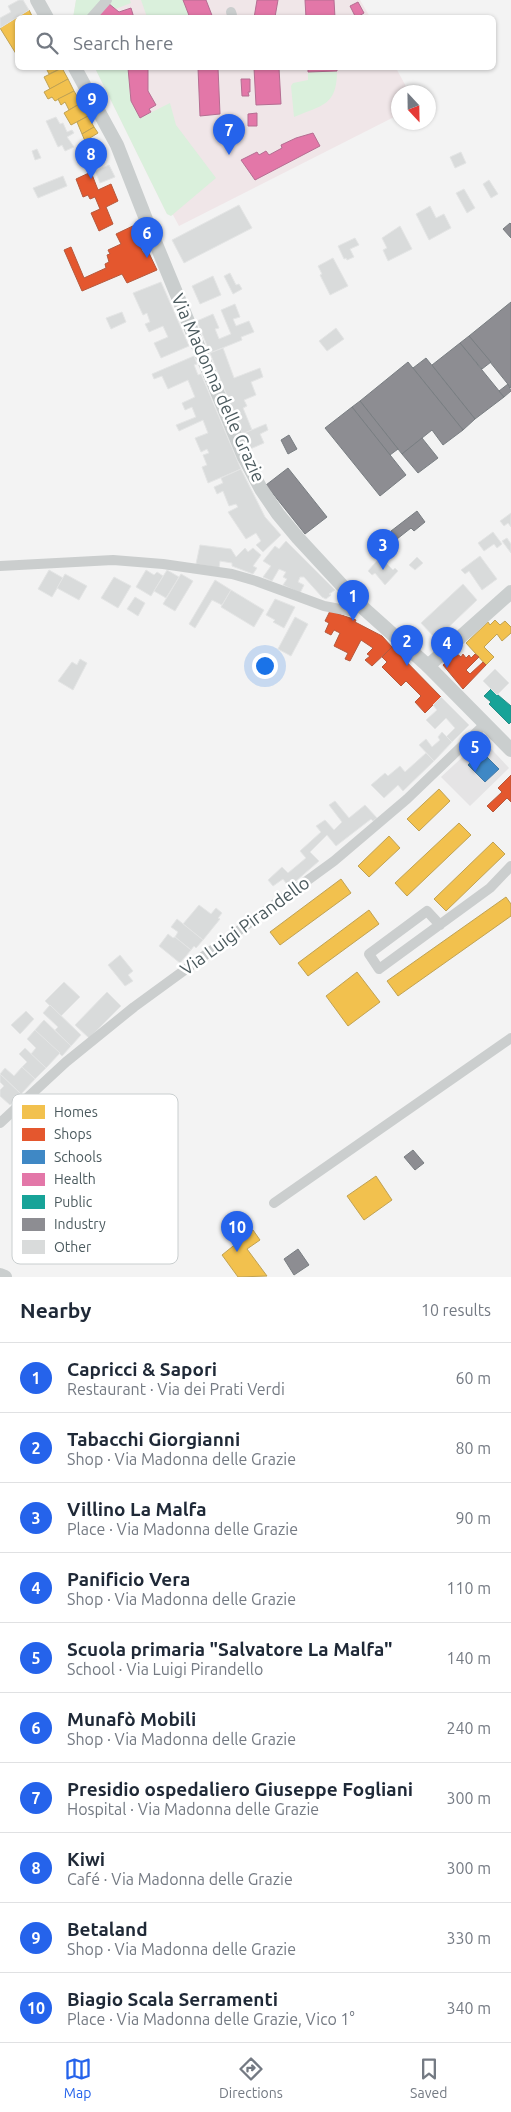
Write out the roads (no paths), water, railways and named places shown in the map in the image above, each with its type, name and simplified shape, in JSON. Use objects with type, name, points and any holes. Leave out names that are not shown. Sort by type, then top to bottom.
[{"type":"main road","points":[[37,0],[45,15]]},
{"type":"main road","name":"Via Madonna delle Grazie","points":[[75,70],[117,145],[150,232],[244,457],[261,489],[298,538],[361,606],[428,666],[511,750]]},
{"type":"main road","points":[[428,666],[511,592]]},
{"type":"main road","points":[[0,1275],[5,1277]]},
{"type":"street","points":[[94,15],[105,1]]},
{"type":"street","points":[[0,566],[113,560],[163,564],[232,574],[324,606],[350,610],[361,606]]},
{"type":"street","name":"Via Luigi Pirandello","points":[[31,1094],[66,1062],[134,1007],[334,861],[407,799],[485,724]]},
{"type":"street","points":[[440,925],[427,911],[368,954],[379,969],[440,925],[490,888],[511,866]]},
{"type":"street","points":[[274,1203],[511,1038]]},
{"type":"street","name":"Via Luigi Pirandello","points":[[0,1123],[12,1112]]},
{"type":"place","name":"Betaland","points":[[92,124]]},
{"type":"place","name":"Presidio ospedaliero Giuseppe Fogliani","points":[[229,155]]},
{"type":"place","name":"Kiwi","points":[[91,179]]},
{"type":"place","name":"Munafò Mobili","points":[[147,258]]},
{"type":"place","name":"Villino La Malfa","points":[[383,570]]},
{"type":"place","name":"Capricci & Sapori","points":[[353,621]]},
{"type":"place","name":"Tabacchi Giorgianni","points":[[407,666]]},
{"type":"place","name":"Panificio Vera","points":[[447,668]]},
{"type":"place","name":"Scuola primaria \"Salvatore La Malfa\"","points":[[475,772]]},
{"type":"place","name":"Biagio Scala Serramenti","points":[[237,1252]]}]
